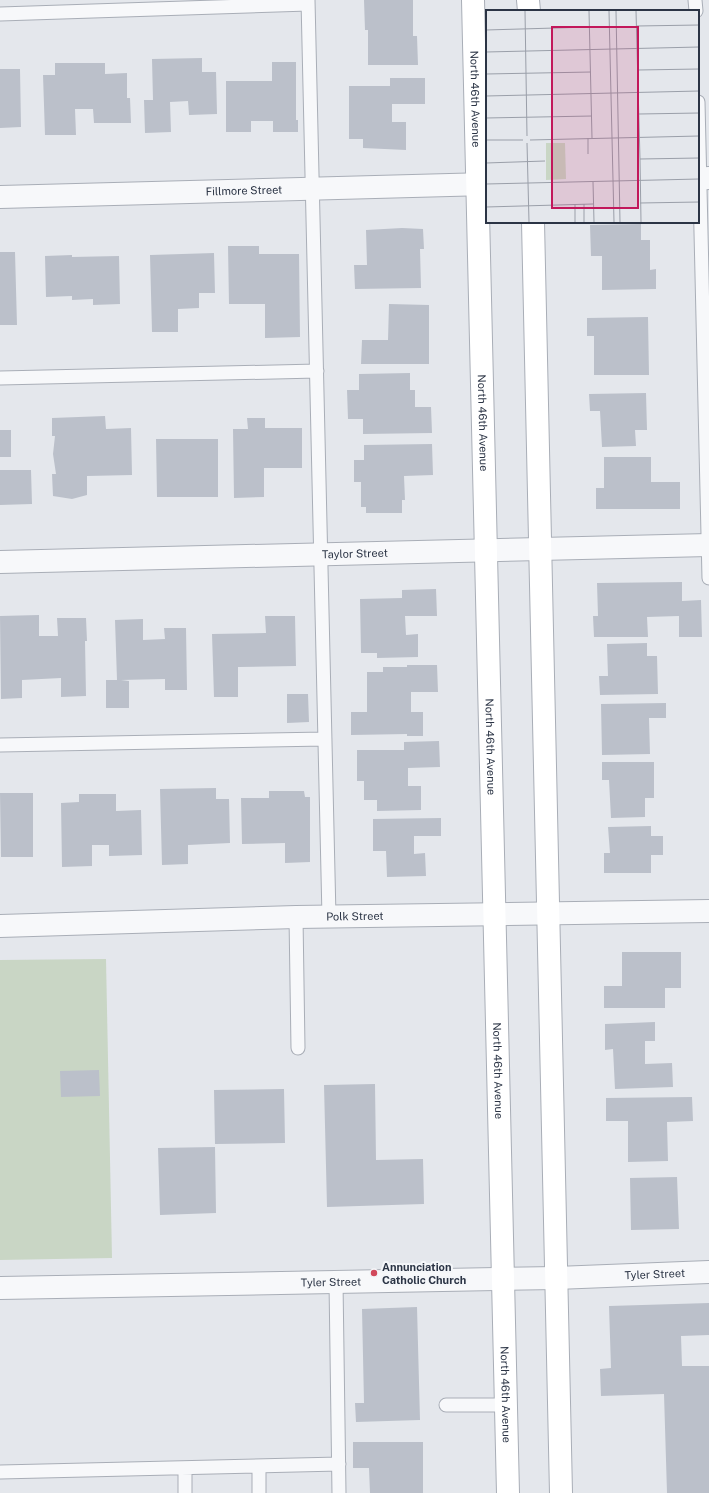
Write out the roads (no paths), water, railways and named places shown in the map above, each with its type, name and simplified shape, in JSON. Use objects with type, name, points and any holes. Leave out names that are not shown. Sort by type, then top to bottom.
[{"type":"street","name":"North 46th Avenue","points":[[473,0],[482,184],[485,550],[508,1493]]},
{"type":"street","points":[[528,0],[529,10]]},
{"type":"street","name":"Fillmore Street","points":[[0,197],[482,184]]},
{"type":"street","points":[[534,223],[561,1493]]},
{"type":"street","name":"Taylor Street","points":[[0,562],[708,545]]},
{"type":"street","name":"Polk Street","points":[[0,926],[329,916],[709,911]]},
{"type":"street","name":"Tyler Street","points":[[0,1288],[556,1278],[709,1272]]},
{"type":"lane","points":[[695,0],[696,10]]},
{"type":"lane","points":[[0,14],[308,2],[329,916]]},
{"type":"lane","points":[[699,121],[702,179],[709,578]]},
{"type":"lane","points":[[0,378],[317,370]]},
{"type":"lane","points":[[0,745],[325,739]]},
{"type":"lane","points":[[296,917],[298,1048]]},
{"type":"lane","points":[[336,1282],[339,1493]]},
{"type":"lane","points":[[446,1405],[506,1404]]},
{"type":"lane","points":[[0,1472],[339,1464]]},
{"type":"lane","points":[[259,1466],[260,1493]]},
{"type":"lane","points":[[185,1468],[185,1493]]},
{"type":"place","name":"Annunciation Catholic Church","points":[[374,1273]]}]
